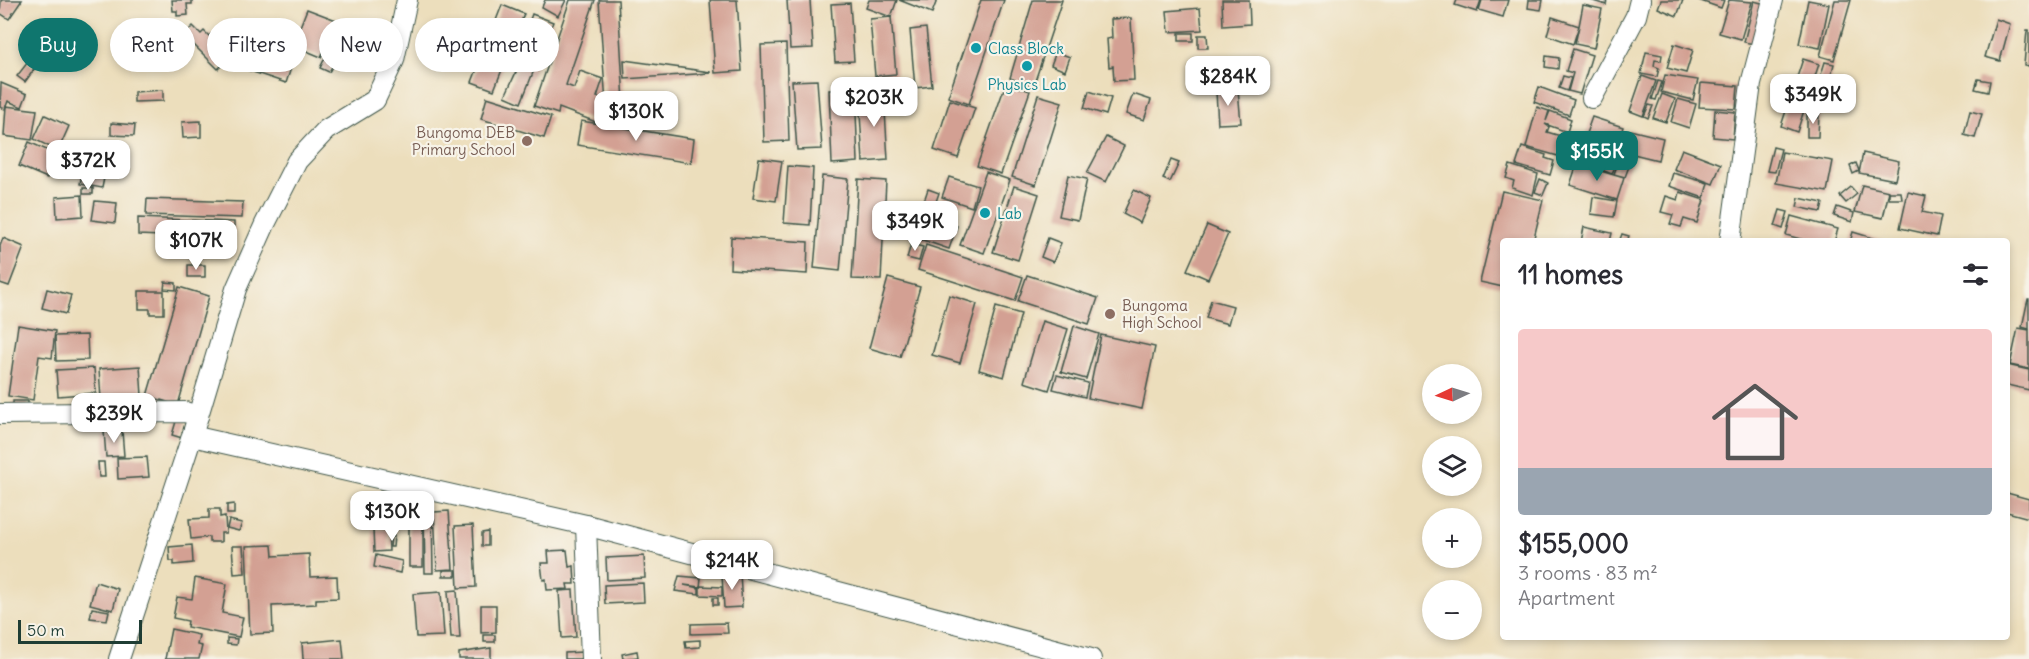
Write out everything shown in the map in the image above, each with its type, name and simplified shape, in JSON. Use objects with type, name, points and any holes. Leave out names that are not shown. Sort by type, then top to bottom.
[{"type":"street","points":[[119,659],[192,436],[236,289],[265,224],[297,162],[326,130],[375,100],[394,60],[407,0]]},
{"type":"street","points":[[1592,98],[1636,16],[1640,0]]},
{"type":"street","points":[[1731,238],[1751,84],[1773,0]]},
{"type":"street","points":[[0,414],[185,412],[198,416]]},
{"type":"street","points":[[192,436],[586,525],[1091,659]]},
{"type":"street","points":[[586,525],[591,659]]},
{"type":"building","points":[[1,0],[22,0],[9,19],[0,13]]},
{"type":"building","points":[[172,0],[192,0],[192,4],[187,4],[188,15],[177,16],[177,11],[173,11]]},
{"type":"building","points":[[545,0],[566,0],[558,16],[542,7]]},
{"type":"building","points":[[570,0],[595,0],[566,85],[574,88],[580,71],[603,79],[597,97],[604,99],[596,122],[559,108],[558,114],[534,106],[546,72],[559,72],[559,32]]},
{"type":"building","points":[[599,0],[618,0],[625,119],[607,120]]},
{"type":"building","points":[[710,0],[737,0],[742,71],[715,73]]},
{"type":"building","points":[[787,0],[810,0],[813,48],[790,49]]},
{"type":"building","points":[[869,0],[897,0],[891,17],[866,8]]},
{"type":"building","points":[[899,0],[937,0],[932,13]]},
{"type":"building","name":"Class Block","points":[[981,0],[1004,0],[969,104],[948,97]]},
{"type":"building","name":"Class Block","points":[[1033,0],[1062,0],[1033,87],[1010,78]]},
{"type":"building","points":[[1222,0],[1249,0],[1250,24],[1223,26]]},
{"type":"building","points":[[1457,0],[1481,0],[1477,12],[1455,5]]},
{"type":"building","points":[[1482,0],[1508,0],[1503,17],[1479,10]]},
{"type":"building","points":[[1529,0],[1543,0],[1541,10],[1528,8]]},
{"type":"building","points":[[1590,0],[1607,0],[1606,5]]},
{"type":"building","points":[[1661,0],[1683,0],[1677,16],[1658,8]]},
{"type":"building","points":[[1698,0],[1724,0],[1721,8]]},
{"type":"building","points":[[1729,0],[1752,2],[1741,39],[1719,33]]},
{"type":"building","points":[[1808,0],[1829,4],[1820,48],[1799,44]]},
{"type":"building","points":[[1835,0],[1851,0],[1834,60],[1820,56]]},
{"type":"building","points":[[1754,1],[1769,5],[1759,45],[1744,42]]},
{"type":"building","points":[[850,3],[854,61],[835,62],[831,4]]},
{"type":"building","points":[[502,5],[524,14],[522,18],[497,18]]},
{"type":"building","points":[[1583,5],[1602,9],[1594,48],[1575,44]]},
{"type":"building","points":[[1200,8],[1202,30],[1169,32],[1167,11]]},
{"type":"building","points":[[307,9],[331,18],[319,18],[319,56],[307,51],[307,18],[303,18]]},
{"type":"building","points":[[532,14],[542,18],[531,18]]},
{"type":"building","points":[[891,17],[896,74],[875,76],[870,19]]},
{"type":"building","points":[[1552,17],[1579,26],[1573,44],[1547,35]]},
{"type":"building","points":[[1131,18],[1134,80],[1114,81],[1113,66],[1109,67],[1107,39],[1112,38],[1111,19]]},
{"type":"building","points":[[1996,19],[2010,24],[2000,61],[1985,57]]},
{"type":"building","points":[[195,28],[201,34],[204,31],[207,34],[207,58],[195,46]]},
{"type":"building","points":[[926,28],[932,86],[915,88],[910,30]]},
{"type":"building","points":[[2027,30],[2029,30],[2029,66],[2024,65]]},
{"type":"building","points":[[1179,33],[1193,33],[1193,41],[1179,41]]},
{"type":"building","points":[[1198,35],[1207,35],[1208,48],[1198,48]]},
{"type":"building","points":[[786,44],[789,141],[764,142],[761,45]]},
{"type":"building","points":[[1674,44],[1693,50],[1686,73],[1667,68]]},
{"type":"building","points":[[1573,49],[1592,55],[1580,94],[1568,91],[1573,73],[1566,71]]},
{"type":"building","points":[[1056,52],[1070,57],[1065,71],[1051,65]]},
{"type":"building","points":[[1646,52],[1662,55],[1661,61],[1655,60],[1654,66],[1659,68],[1657,77],[1641,74]]},
{"type":"building","points":[[1546,56],[1559,58],[1558,69],[1545,67]]},
{"type":"building","points":[[1803,59],[1819,64],[1797,132],[1781,126]]},
{"type":"building","points":[[624,60],[710,72],[710,73],[625,79]]},
{"type":"building","points":[[1825,62],[1834,64],[1828,87],[1818,84]]},
{"type":"building","points":[[20,72],[32,72],[25,82],[17,76]]},
{"type":"building","points":[[253,72],[290,72],[286,83]]},
{"type":"building","points":[[476,72],[501,72],[494,90],[472,82]]},
{"type":"building","points":[[516,72],[533,72],[521,103],[505,96]]},
{"type":"building","points":[[1665,75],[1698,80],[1693,100],[1661,92]]},
{"type":"building","points":[[1563,76],[1571,78],[1567,91],[1559,88]]},
{"type":"building","points":[[1642,76],[1656,81],[1643,116],[1630,111]]},
{"type":"building","points":[[1978,79],[1990,81],[1988,92],[1975,89]]},
{"type":"building","points":[[817,80],[822,149],[797,150],[792,81]]},
{"type":"building","points":[[1658,81],[1662,82],[1656,100],[1652,99]]},
{"type":"building","points":[[1,83],[27,94],[22,107],[8,101],[5,109],[0,107]]},
{"type":"building","points":[[1006,83],[1030,91],[1001,174],[977,166]]},
{"type":"building","points":[[1701,83],[1738,86],[1736,109],[1699,107]]},
{"type":"building","points":[[1539,87],[1574,100],[1569,115],[1534,102]]},
{"type":"building","points":[[855,89],[858,162],[832,164],[829,90]]},
{"type":"building","points":[[163,90],[163,101],[134,102],[134,92]]},
{"type":"building","points":[[1238,90],[1241,123],[1218,124],[1216,92]]},
{"type":"building","points":[[1089,91],[1111,98],[1106,115],[1084,108]]},
{"type":"building","points":[[1133,94],[1151,100],[1144,120],[1126,114]]},
{"type":"building","points":[[1662,94],[1675,99],[1666,122],[1653,118]]},
{"type":"building","points":[[884,95],[888,160],[863,162],[859,97]]},
{"type":"building","points":[[1038,95],[1062,102],[1036,185],[1012,177]]},
{"type":"building","points":[[487,97],[551,117],[544,138],[481,119]]},
{"type":"building","points":[[1678,99],[1696,104],[1689,128],[1671,122]]},
{"type":"building","points":[[950,100],[975,108],[958,158],[934,150]]},
{"type":"building","points":[[1649,105],[1653,106],[1648,118],[1644,116]]},
{"type":"building","points":[[6,106],[37,110],[32,140],[4,136]]},
{"type":"building","points":[[1537,107],[1549,111],[1546,121],[1550,111],[1571,119],[1567,132],[1545,124],[1549,127],[1547,132],[1564,137],[1558,156],[1526,147]]},
{"type":"building","points":[[1715,110],[1735,112],[1733,139],[1713,137]]},
{"type":"building","points":[[1970,111],[1982,114],[1975,138],[1964,135]]},
{"type":"building","points":[[1807,113],[1819,113],[1818,137],[1807,137]]},
{"type":"building","points":[[45,115],[69,126],[58,151],[34,139]]},
{"type":"building","points":[[1592,117],[1623,127],[1616,150],[1584,139]]},
{"type":"building","points":[[201,121],[201,137],[183,138],[182,122]]},
{"type":"building","points":[[581,121],[694,139],[691,163],[577,145]]},
{"type":"building","points":[[111,123],[135,125],[134,136],[111,135]]},
{"type":"building","points":[[1630,130],[1663,138],[1658,160],[1625,152]]},
{"type":"building","points":[[1106,137],[1124,146],[1106,182],[1087,173]]},
{"type":"building","points":[[29,142],[58,155],[47,178],[19,166]]},
{"type":"building","points":[[1522,147],[1546,155],[1545,158],[1554,161],[1550,175],[1516,165]]},
{"type":"building","points":[[1773,147],[1781,149],[1775,172],[1767,171]]},
{"type":"building","points":[[1682,149],[1721,164],[1713,184],[1674,169]]},
{"type":"building","points":[[1782,152],[1833,161],[1827,192],[1776,183]]},
{"type":"building","points":[[1863,153],[1899,161],[1895,180],[1859,173]]},
{"type":"building","points":[[1608,155],[1618,158],[1612,174],[1602,170]]},
{"type":"building","points":[[1620,157],[1631,161],[1625,177],[1614,174]]},
{"type":"building","points":[[759,158],[782,161],[776,201],[753,198]]},
{"type":"building","points":[[1171,160],[1179,163],[1170,182],[1163,179]]},
{"type":"building","points":[[1856,163],[1859,171],[1853,174],[1850,166]]},
{"type":"building","points":[[1577,164],[1624,178],[1617,200],[1570,185]]},
{"type":"building","points":[[1510,165],[1538,174],[1533,195],[1512,188],[1514,181],[1506,178]]},
{"type":"building","points":[[788,166],[813,168],[810,225],[784,223]]},
{"type":"building","name":"Lab","points":[[986,172],[1010,180],[984,253],[960,245]]},
{"type":"building","points":[[1673,173],[1708,183],[1704,198],[1669,186]]},
{"type":"building","points":[[82,174],[104,178],[102,188],[80,184]]},
{"type":"building","points":[[1068,175],[1087,179],[1078,220],[1059,216]]},
{"type":"building","points":[[822,176],[848,179],[840,271],[814,268]]},
{"type":"building","points":[[949,177],[978,186],[972,207],[942,197]]},
{"type":"building","points":[[858,179],[886,181],[881,280],[852,279]]},
{"type":"building","points":[[1540,179],[1548,183],[1543,195],[1535,192]]},
{"type":"building","points":[[1862,185],[1889,191],[1883,218],[1855,212]]},
{"type":"building","points":[[1014,186],[1039,194],[1018,260],[993,252]]},
{"type":"building","points":[[1851,187],[1857,194],[1846,203],[1840,196]]},
{"type":"building","points":[[83,188],[93,188],[93,194],[83,194]]},
{"type":"building","points":[[928,189],[939,193],[932,213],[921,210]]},
{"type":"building","points":[[1134,190],[1151,198],[1140,223],[1123,214]]},
{"type":"building","points":[[1502,191],[1543,200],[1534,238],[1500,238],[1500,286],[1480,282]]},
{"type":"building","points":[[1680,192],[1704,200],[1697,223],[1684,219],[1681,227],[1670,224],[1673,215],[1661,212],[1666,196],[1678,200]]},
{"type":"building","points":[[1889,192],[1901,192],[1902,199],[1889,199]]},
{"type":"building","points":[[1908,192],[1926,196],[1922,212],[1941,216],[1937,236],[1900,228]]},
{"type":"building","points":[[82,195],[83,216],[57,218],[56,197]]},
{"type":"building","points":[[1593,197],[1617,201],[1614,217],[1591,214]]},
{"type":"building","points":[[1799,198],[1823,203],[1821,212],[1797,207]]},
{"type":"building","points":[[147,199],[243,202],[242,218],[146,215]]},
{"type":"building","points":[[95,201],[117,203],[115,223],[92,220]]},
{"type":"building","points":[[1837,207],[1854,213],[1852,222],[1834,216]]},
{"type":"building","points":[[1780,210],[1788,212],[1783,229],[1775,226]]},
{"type":"building","points":[[919,213],[957,226],[949,249],[911,236]]},
{"type":"building","points":[[1791,216],[1838,229],[1835,238],[1797,238],[1786,235]]},
{"type":"building","points":[[138,218],[234,222],[234,239],[138,235]]},
{"type":"building","points":[[1207,225],[1228,234],[1208,279],[1187,270]]},
{"type":"building","points":[[1584,227],[1612,233],[1611,238],[1582,238]]},
{"type":"building","points":[[1853,232],[1873,238],[1851,238]]},
{"type":"building","points":[[1622,234],[1629,236],[1628,238],[1620,238]]},
{"type":"building","points":[[731,237],[808,242],[807,274],[730,269]]},
{"type":"building","points":[[3,238],[24,247],[9,286],[0,283],[0,246]]},
{"type":"building","points":[[1048,238],[1061,243],[1053,262],[1041,257]]},
{"type":"building","points":[[911,244],[923,247],[919,261],[907,258]]},
{"type":"building","points":[[926,245],[1023,277],[1015,301],[918,270]]},
{"type":"building","points":[[188,265],[205,265],[205,277],[188,277]]},
{"type":"building","points":[[1027,275],[1098,298],[1089,324],[1018,301]]},
{"type":"building","points":[[888,278],[920,287],[900,357],[869,348]]},
{"type":"building","points":[[165,282],[176,283],[176,290],[164,289]]},
{"type":"building","points":[[179,287],[209,296],[178,405],[147,396]]},
{"type":"building","points":[[47,289],[71,295],[66,314],[42,308]]},
{"type":"building","points":[[139,291],[164,291],[164,314],[150,314],[150,309],[139,309]]},
{"type":"building","points":[[949,295],[977,304],[960,363],[932,355]]},
{"type":"building","points":[[2029,299],[2029,329],[2022,327]]},
{"type":"building","points":[[1211,300],[1233,306],[1228,324],[1206,318]]},
{"type":"building","points":[[996,307],[1021,314],[1004,377],[979,370]]},
{"type":"building","points":[[1042,321],[1068,329],[1049,390],[1024,382]]},
{"type":"building","points":[[18,325],[55,331],[52,358],[39,356],[33,400],[8,396]]},
{"type":"building","points":[[1074,326],[1099,334],[1086,379],[1061,372]]},
{"type":"building","points":[[2018,328],[2029,330],[2029,369],[2010,365]]},
{"type":"building","points":[[87,335],[88,360],[56,361],[55,336]]},
{"type":"building","points":[[1101,335],[1155,347],[1142,409],[1088,398]]},
{"type":"building","points":[[140,366],[142,396],[101,399],[99,369]]},
{"type":"building","points":[[2010,366],[2029,370],[2029,390],[2010,386]]},
{"type":"building","points":[[94,368],[96,393],[58,396],[56,370]]},
{"type":"building","points":[[1057,375],[1088,383],[1085,397],[1053,389]]},
{"type":"building","points":[[13,401],[28,401],[28,408],[13,408]]},
{"type":"building","points":[[177,418],[186,421],[182,438],[172,435]]},
{"type":"building","points":[[104,431],[122,431],[124,456],[106,457]]},
{"type":"building","points":[[147,457],[149,477],[118,479],[117,458]]},
{"type":"building","points":[[98,462],[104,462],[105,477],[99,477]]},
{"type":"building","points":[[382,493],[392,493],[393,512],[383,512]]},
{"type":"building","points":[[2010,494],[2029,499],[2029,518],[2010,513]]},
{"type":"building","points":[[234,504],[234,514],[227,514],[227,505]]},
{"type":"building","points":[[209,509],[220,509],[220,517],[225,516],[226,533],[221,533],[221,542],[209,542],[209,537],[191,539],[189,519],[209,518]]},
{"type":"building","points":[[449,511],[453,569],[437,570],[434,512]]},
{"type":"building","points":[[424,512],[432,512],[433,573],[425,573]]},
{"type":"building","points":[[409,518],[423,518],[423,567],[409,567]]},
{"type":"building","points":[[229,520],[242,523],[239,531],[227,528]]},
{"type":"building","points":[[473,525],[476,587],[458,588],[455,526]]},
{"type":"building","points":[[388,529],[389,551],[374,552],[373,530]]},
{"type":"building","points":[[488,532],[488,546],[482,546],[482,533]]},
{"type":"building","points":[[391,536],[394,536],[393,547],[390,547]]},
{"type":"building","points":[[192,545],[193,563],[174,565],[174,561],[170,561],[169,547]]},
{"type":"building","points":[[272,545],[273,556],[309,554],[310,577],[337,576],[338,598],[316,599],[316,604],[272,606],[273,633],[250,634],[246,546]]},
{"type":"building","points":[[232,546],[243,546],[245,573],[234,574]]},
{"type":"building","points":[[567,550],[569,567],[574,566],[575,584],[567,584],[568,589],[547,590],[541,563],[549,563],[548,551]]},
{"type":"building","points":[[376,555],[402,561],[400,573],[374,567]]},
{"type":"building","points":[[644,556],[645,578],[607,580],[606,558]]},
{"type":"building","points":[[443,570],[456,570],[456,576],[443,576]]},
{"type":"building","points":[[740,573],[742,607],[724,608],[722,575]]},
{"type":"building","points":[[679,576],[701,578],[700,587],[684,585],[699,588],[699,594],[675,591]]},
{"type":"building","points":[[195,578],[227,584],[222,613],[243,617],[239,637],[187,627],[188,621],[173,618],[177,597],[192,599]]},
{"type":"building","points":[[96,582],[118,589],[113,610],[90,604]]},
{"type":"building","points":[[643,583],[644,602],[605,604],[604,585]]},
{"type":"building","points":[[700,586],[722,587],[722,596],[700,595]]},
{"type":"building","points":[[457,590],[460,638],[451,638],[448,591]]},
{"type":"building","points":[[573,590],[576,637],[562,638],[559,591]]},
{"type":"building","points":[[441,592],[444,636],[416,637],[413,594]]},
{"type":"building","points":[[713,598],[718,598],[718,605],[713,605]]},
{"type":"building","points":[[481,605],[496,605],[496,632],[481,633]]},
{"type":"building","points":[[92,608],[109,611],[107,620],[90,618]]},
{"type":"building","points":[[727,623],[728,633],[691,634],[691,624]]},
{"type":"building","points":[[171,629],[199,635],[197,645],[202,646],[199,659],[165,659]]},
{"type":"building","points":[[484,635],[495,635],[495,642],[484,642]]},
{"type":"building","points":[[227,638],[237,639],[236,645],[227,644]]},
{"type":"building","points":[[342,639],[344,659],[303,659],[302,643]]},
{"type":"building","points":[[700,640],[700,647],[686,648],[685,641]]},
{"type":"building","points":[[491,648],[491,659],[459,659],[459,653]]},
{"type":"building","points":[[637,651],[638,657],[623,659],[622,654]]},
{"type":"building","points":[[582,652],[583,659],[565,659],[565,653]]},
{"type":"place","name":"Class Block","points":[[976,48]]},
{"type":"place","name":"Physics Lab","points":[[1027,66]]},
{"type":"place","name":"Bungoma DEB Primary School","points":[[527,141]]},
{"type":"place","name":"Lab","points":[[985,213]]},
{"type":"place","name":"Bungoma High School","points":[[1110,314]]}]
